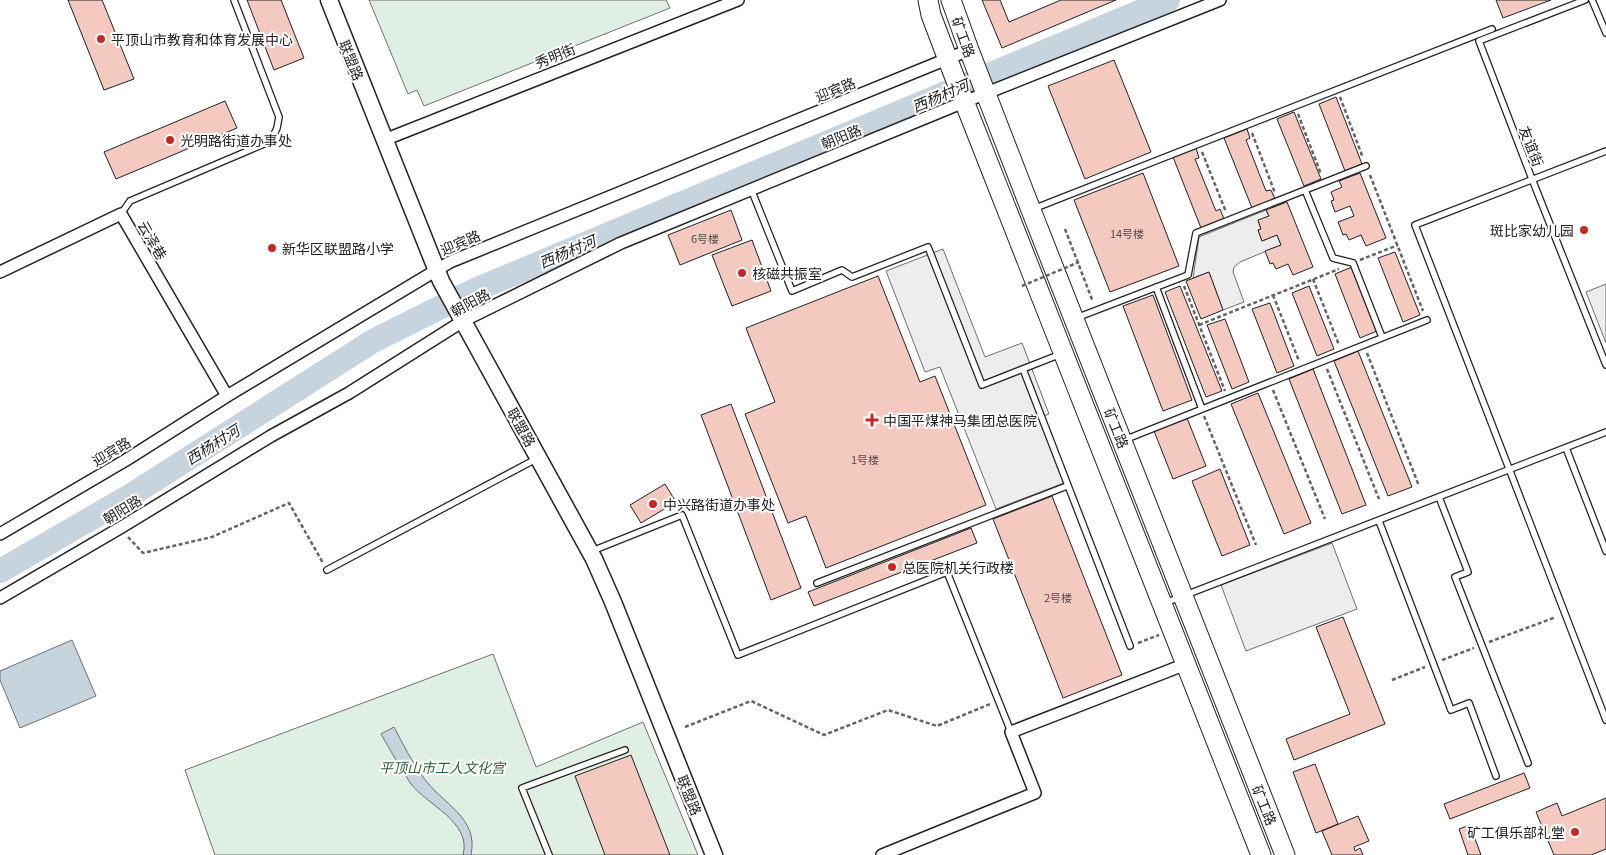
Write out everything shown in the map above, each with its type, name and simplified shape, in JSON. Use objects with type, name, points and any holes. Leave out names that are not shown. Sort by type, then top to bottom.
[{"type":"main road","name":"矿工路","points":[[928,0],[931,15],[950,66],[1260,855]]},
{"type":"main road","name":"矿工路","points":[[951,0],[1031,210],[1285,855]]},
{"type":"street","name":"联盟路","points":[[329,0],[438,275],[590,552],[613,602],[714,855]]},
{"type":"street","name":"秀明街","points":[[384,140],[738,0]]},
{"type":"street","name":"朝阳路","points":[[0,598],[271,436],[348,393],[462,318],[621,243],[964,102],[1220,0]]},
{"type":"street","name":"迎宾路","points":[[0,534],[126,460],[227,396],[438,275],[450,262],[972,58]]},
{"type":"street","name":"云泽巷","points":[[0,272],[121,214],[227,396]]},
{"type":"street","points":[[882,855],[1035,793],[1011,732],[1186,664]]},
{"type":"lane","points":[[121,214],[130,201],[271,141],[277,128],[279,117],[234,0]]},
{"type":"lane","name":"友谊街","points":[[1585,0],[1479,41],[1606,365]]},
{"type":"lane","points":[[1592,0],[1606,33]]},
{"type":"lane","points":[[1031,210],[1492,29]]},
{"type":"lane","points":[[1606,151],[1414,225],[1606,720]]},
{"type":"lane","points":[[1074,319],[1188,275],[1196,233],[1366,166]]},
{"type":"lane","points":[[751,189],[792,291],[842,270],[852,277],[928,247],[982,385],[1063,353]]},
{"type":"lane","points":[[1305,190],[1333,258],[1353,263],[1382,337]]},
{"type":"lane","points":[[1156,287],[1202,409]]},
{"type":"lane","points":[[1122,441],[1427,320]]},
{"type":"lane","points":[[1022,369],[1130,646]]},
{"type":"lane","points":[[1162,605],[1606,432]]},
{"type":"lane","points":[[1566,448],[1606,551]]},
{"type":"lane","points":[[327,570],[538,458]]},
{"type":"lane","points":[[817,583],[1067,486]]},
{"type":"lane","points":[[1439,497],[1468,572],[1455,577],[1528,763]]},
{"type":"lane","points":[[590,552],[682,515],[738,655],[947,572],[1011,732]]},
{"type":"lane","points":[[1378,521],[1450,710],[1469,703],[1496,776]]},
{"type":"lane","points":[[549,855],[522,788],[625,750]]},
{"type":"path","points":[[1339,95],[1427,320]]},
{"type":"path","points":[[1296,111],[1324,183]]},
{"type":"path","points":[[1250,128],[1278,201]]},
{"type":"path","points":[[1201,149],[1230,220]]},
{"type":"path","points":[[1065,229],[1092,298]]},
{"type":"path","points":[[1198,325],[1398,245]]},
{"type":"path","points":[[1022,286],[1079,262]]},
{"type":"path","points":[[1181,278],[1228,398]]},
{"type":"path","points":[[1312,279],[1342,354]]},
{"type":"path","points":[[1273,295],[1302,369]]},
{"type":"path","points":[[1364,345],[1419,486]]},
{"type":"path","points":[[1324,360],[1379,498]]},
{"type":"path","points":[[1270,382],[1325,519]]},
{"type":"path","points":[[1202,409],[1256,545]]},
{"type":"path","points":[[120,528],[142,553],[212,537],[289,503],[327,570]]},
{"type":"path","points":[[1130,646],[1172,630]]},
{"type":"path","points":[[685,727],[751,701],[824,735],[888,710],[937,726],[998,701]]},
{"type":"green space","points":[[369,0],[666,0],[670,8],[424,106],[417,90],[408,94]]},
{"type":"green space","name":"平顶山市工人文化宫","points":[[493,654],[536,767],[643,722],[698,855],[215,855],[185,770]]},
{"type":"shaded area","points":[[1266,210],[1269,216],[1258,221],[1261,229],[1258,230],[1262,241],[1277,235],[1281,245],[1240,262],[1234,267],[1233,272],[1244,302],[1223,310],[1209,272],[1193,278],[1199,237]]},
{"type":"shaded area","points":[[943,249],[985,357],[1022,343],[1049,414],[1039,418],[1064,483],[996,509],[940,367],[925,372],[886,271]]},
{"type":"shaded area","points":[[1606,284],[1606,343],[1586,292]]},
{"type":"shaded area","points":[[1332,543],[1357,609],[1246,651],[1221,585]]},
{"type":"shaded area","points":[[72,640],[96,696],[20,728],[0,680],[0,671]]},
{"type":"shaded area","points":[[394,727],[423,777],[464,821],[470,831],[472,842],[471,855],[463,855],[464,843],[461,833],[455,824],[418,792],[399,766],[381,734]]},
{"type":"building","name":"平顶山市教育和体育发展中心","points":[[68,0],[102,0],[134,79],[104,90]]},
{"type":"building","points":[[247,0],[281,0],[304,58],[274,70]]},
{"type":"building","points":[[982,0],[1000,0],[1009,22],[1061,0],[1116,0],[1002,48]]},
{"type":"building","points":[[1496,0],[1551,0],[1503,18]]},
{"type":"building","points":[[1114,60],[1151,152],[1085,179],[1048,86]]},
{"type":"building","points":[[1336,97],[1362,164],[1345,171],[1319,104]]},
{"type":"building","name":"光明路街道办事处","points":[[225,101],[237,128],[116,179],[104,152]]},
{"type":"building","points":[[1294,112],[1321,179],[1304,186],[1277,119]]},
{"type":"building","points":[[1247,129],[1250,138],[1246,140],[1266,191],[1271,190],[1275,199],[1252,208],[1224,138]]},
{"type":"building","points":[[1196,148],[1199,158],[1195,159],[1216,211],[1220,209],[1224,219],[1201,228],[1173,157]]},
{"type":"building","points":[[1143,173],[1179,266],[1110,292],[1074,200]]},
{"type":"building","points":[[1360,173],[1386,238],[1366,246],[1361,235],[1349,240],[1346,234],[1343,235],[1338,222],[1354,216],[1350,206],[1335,212],[1331,201],[1334,200],[1331,192],[1342,187],[1339,181]]},
{"type":"building","points":[[1287,202],[1313,267],[1293,275],[1288,264],[1276,269],[1273,263],[1270,264],[1265,251],[1281,245],[1277,235],[1262,241],[1258,230],[1261,229],[1258,220],[1269,216],[1266,210]]},
{"type":"building","points":[[731,210],[742,240],[680,265],[668,235]]},
{"type":"building","name":"核磁共振室","points":[[752,240],[771,291],[732,306],[712,255]]},
{"type":"building","points":[[1395,252],[1420,315],[1403,322],[1378,258]]},
{"type":"building","points":[[1352,267],[1377,331],[1360,338],[1335,274]]},
{"type":"building","points":[[1209,272],[1223,310],[1201,319],[1186,281]]},
{"type":"building","points":[[878,276],[920,382],[935,376],[986,505],[826,568],[806,516],[788,523],[745,414],[775,402],[746,328]]},
{"type":"building","points":[[1180,286],[1222,391],[1206,397],[1165,292]]},
{"type":"building","points":[[1309,286],[1334,349],[1317,356],[1292,293]]},
{"type":"building","points":[[1153,295],[1192,400],[1163,411],[1123,306]]},
{"type":"building","points":[[1270,303],[1294,366],[1277,373],[1252,309]]},
{"type":"building","points":[[1225,319],[1249,382],[1232,389],[1207,325]]},
{"type":"building","points":[[1358,351],[1412,487],[1388,496],[1334,361]]},
{"type":"building","points":[[1313,369],[1366,505],[1342,514],[1289,379]]},
{"type":"building","points":[[1258,393],[1311,523],[1284,534],[1231,404]]},
{"type":"building","points":[[731,404],[801,588],[771,600],[701,415]]},
{"type":"building","points":[[1187,418],[1206,466],[1173,479],[1154,431]]},
{"type":"building","points":[[1220,469],[1250,545],[1222,556],[1192,481]]},
{"type":"building","name":"中兴路街道办事处","points":[[665,484],[676,502],[641,523],[630,505]]},
{"type":"building","points":[[1052,496],[1122,675],[1063,698],[993,519]]},
{"type":"building","name":"总医院机关行政楼","points":[[971,528],[977,543],[814,606],[808,592]]},
{"type":"building","points":[[1343,617],[1385,724],[1294,760],[1286,739],[1350,714],[1316,627]]},
{"type":"building","points":[[631,755],[670,855],[605,855],[575,776]]},
{"type":"building","points":[[1315,764],[1338,824],[1316,833],[1293,772]]},
{"type":"building","points":[[1524,773],[1530,788],[1450,819],[1444,804]]},
{"type":"building","name":"矿工俱乐部礼堂","points":[[1606,798],[1606,849],[1591,855],[1554,855],[1536,812],[1557,803],[1562,816]]},
{"type":"building","points":[[1358,816],[1369,841],[1354,847],[1355,851],[1360,848],[1363,855],[1332,855],[1322,831]]},
{"type":"building","points":[[1470,825],[1481,855],[1468,855],[1459,829]]},
{"type":"waterway","name":"西杨村河","points":[[0,571],[128,497],[373,341],[475,290],[1168,0]]},
{"type":"place","name":"平顶山市教育和体育发展中心","points":[[101,39]]},
{"type":"place","name":"光明路街道办事处","points":[[170,140]]},
{"type":"place","name":"斑比家幼儿园","points":[[1584,230]]},
{"type":"place","name":"新华区联盟路小学","points":[[272,248]]},
{"type":"place","name":"核磁共振室","points":[[742,273]]},
{"type":"place","name":"中国平煤神马集团总医院","points":[[872,420]]},
{"type":"place","name":"中兴路街道办事处","points":[[653,504]]},
{"type":"place","name":"总医院机关行政楼","points":[[892,567]]},
{"type":"place","name":"矿工俱乐部礼堂","points":[[1575,832]]}]
